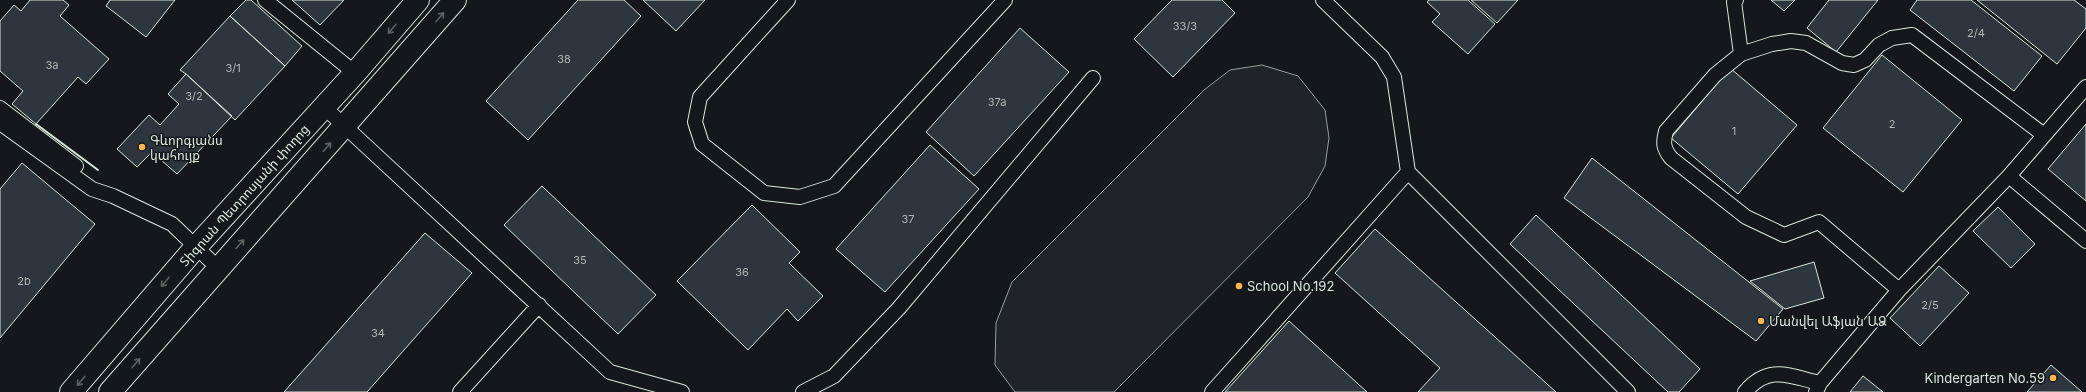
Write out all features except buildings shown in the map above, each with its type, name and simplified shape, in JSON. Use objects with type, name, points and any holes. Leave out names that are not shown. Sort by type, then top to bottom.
[{"type":"main road","name":"Տիգրան Պետրոսյանի փողոց","points":[[71,392],[195,248],[324,107],[418,0]]},
{"type":"main road","points":[[110,392],[218,268],[346,126],[455,0]]},
{"type":"lane","points":[[265,0],[355,72]]},
{"type":"lane","points":[[788,0],[700,97],[694,122],[702,144],[764,194],[800,197],[834,186],[1005,0]]},
{"type":"lane","points":[[1324,0],[1382,57],[1394,77],[1408,172],[1628,392]]},
{"type":"lane","points":[[1736,0],[1734,2],[1741,54]]},
{"type":"lane","points":[[1899,290],[1819,222],[1784,235],[1746,217],[1671,158],[1664,149],[1666,131],[1715,75],[1741,54],[1772,44],[1791,41],[1806,43],[1842,63],[1854,65],[1865,60],[1879,45],[1892,38],[1912,35],[2044,135]]},
{"type":"lane","points":[[803,392],[834,376],[899,308],[1093,78]]},
{"type":"lane","points":[[1745,392],[1754,382],[1765,375],[1776,373],[1818,387],[1899,290],[2009,176],[2086,87]]},
{"type":"lane","points":[[324,107],[610,372],[682,392]]},
{"type":"lane","points":[[0,108],[113,196]]},
{"type":"lane","points":[[0,123],[92,189],[113,196],[172,224],[195,248],[218,268]]},
{"type":"lane","points":[[1212,392],[1408,172]]},
{"type":"lane","points":[[2009,176],[2086,241]]},
{"type":"lane","points":[[460,392],[538,305]]},
{"type":"shaded area","points":[[1262,65],[1298,76],[1325,110],[1329,138],[1325,166],[1308,197],[1114,392],[1015,392],[995,365],[996,323],[1012,282],[1204,90],[1230,70]]},
{"type":"wall","points":[[36,124],[98,170]]},
{"type":"place","name":"Գևորգյանս կահույք","points":[[142,147]]},
{"type":"place","name":"School No.192","points":[[1239,286]]},
{"type":"place","name":"Մանվել Աֆյան ԱՁ","points":[[1761,321]]},
{"type":"place","name":"Kindergarten No.59","points":[[2053,378]]}]
